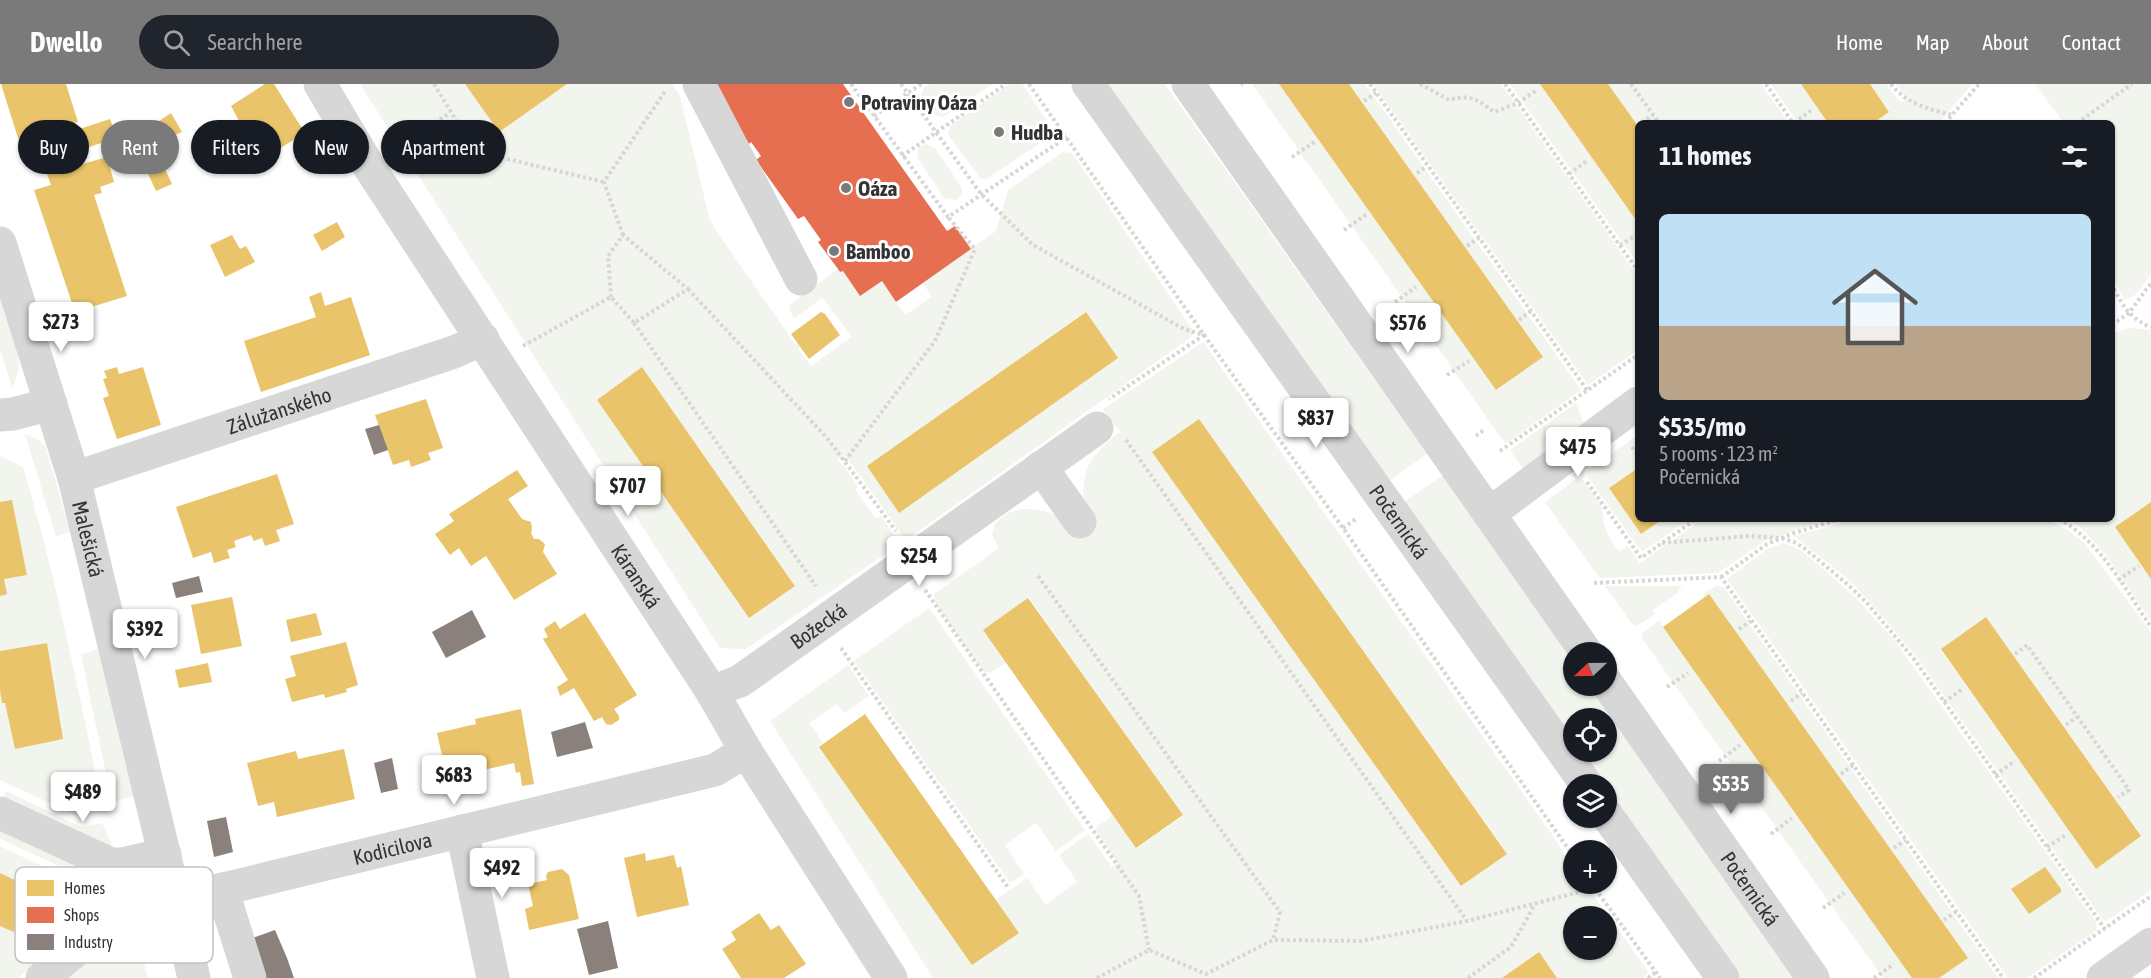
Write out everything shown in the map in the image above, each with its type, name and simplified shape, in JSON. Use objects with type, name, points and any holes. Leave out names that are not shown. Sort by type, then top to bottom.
[{"type":"street","name":"Káranská","points":[[320,84],[341,120]]},
{"type":"street","points":[[699,84],[801,279]]},
{"type":"street","name":"Počernická","points":[[1088,84],[1579,774]]},
{"type":"street","points":[[1188,84],[1579,642]]},
{"type":"street","name":"Káranská","points":[[369,167],[712,692],[746,751],[891,978]]},
{"type":"street","name":"Malešická","points":[[0,243],[74,478],[168,867]]},
{"type":"street","name":"Zálužanského","points":[[74,478],[454,352],[483,339]]},
{"type":"street","points":[[0,415],[51,404]]},
{"type":"street","points":[[1489,513],[1635,405]]},
{"type":"street","name":"Božecká","points":[[712,692],[740,681],[1041,467],[1108,430]]},
{"type":"street","points":[[1041,467],[1080,522]]},
{"type":"street","name":"Počernická","points":[[1616,696],[1813,978]]},
{"type":"street","name":"Kodicilova","points":[[213,891],[715,770],[746,751]]},
{"type":"street","points":[[0,813],[111,864],[122,864],[165,854]]},
{"type":"street","points":[[1616,828],[1723,978]]},
{"type":"street","points":[[462,831],[493,978]]},
{"type":"street","points":[[222,889],[250,978]]},
{"type":"street","points":[[2103,978],[2151,944]]},
{"type":"street","name":"Kodicilova","points":[[42,978],[60,963]]},
{"type":"street","name":"Malešická","points":[[191,963],[194,978]]},
{"type":"path","points":[[434,84],[462,130],[499,157],[604,182]]},
{"type":"path","points":[[604,182],[670,84]]},
{"type":"path","points":[[845,461],[935,341],[975,249],[902,156],[851,84]]},
{"type":"path","points":[[901,84],[981,194],[1033,245],[1184,329],[1204,335]]},
{"type":"path","points":[[874,116],[921,84]]},
{"type":"path","points":[[902,156],[1006,84]]},
{"type":"path","points":[[1029,84],[1563,841]]},
{"type":"path","points":[[1370,84],[1587,390]]},
{"type":"path","points":[[1420,84],[1449,100],[1463,96],[1478,101],[1494,112],[1518,103],[1537,90]]},
{"type":"path","points":[[1505,84],[1635,267]]},
{"type":"path","points":[[1631,84],[1657,120]]},
{"type":"path","points":[[1766,84],[1792,120]]},
{"type":"path","points":[[1891,84],[1899,95],[1952,115]]},
{"type":"path","points":[[1948,120],[1979,84]]},
{"type":"path","points":[[2081,120],[2132,84]]},
{"type":"path","points":[[1364,101],[1376,93]]},
{"type":"path","points":[[1798,120],[1812,110]]},
{"type":"path","points":[[369,164],[450,113]]},
{"type":"path","points":[[1646,120],[1653,115]]},
{"type":"path","points":[[948,217],[1067,137]]},
{"type":"path","points":[[1292,157],[1316,141]]},
{"type":"path","points":[[1569,174],[1587,161]]},
{"type":"path","points":[[1417,173],[1427,166]]},
{"type":"path","points":[[604,182],[623,235],[688,289],[828,439],[845,461],[1139,897],[1149,950]]},
{"type":"path","points":[[1344,230],[1367,214]]},
{"type":"path","points":[[623,235],[608,256],[611,297],[634,323],[1009,889]]},
{"type":"path","points":[[1620,245],[1635,236]]},
{"type":"path","points":[[1467,246],[1479,238]]},
{"type":"path","points":[[2115,324],[2129,313],[2151,283]]},
{"type":"path","points":[[1395,302],[1416,287]]},
{"type":"path","points":[[634,323],[688,289]]},
{"type":"path","points":[[2115,290],[2129,313],[2151,327]]},
{"type":"path","points":[[520,348],[611,297]]},
{"type":"path","points":[[1519,320],[1531,312]]},
{"type":"path","points":[[1204,335],[1100,405],[1108,430],[1467,921]]},
{"type":"path","points":[[1500,452],[1635,357]]},
{"type":"path","points":[[1447,375],[1469,361]]},
{"type":"path","points":[[1586,481],[1641,558],[1687,522]]},
{"type":"path","points":[[1594,583],[1720,577],[1767,544],[1831,522]]},
{"type":"path","points":[[2064,522],[2080,533],[2092,545],[2151,627]]},
{"type":"path","points":[[1662,543],[1740,536],[1782,538],[1804,548],[1845,582],[1914,658],[2105,929]]},
{"type":"path","points":[[2118,580],[2139,566]]},
{"type":"path","points":[[1038,576],[1280,912],[1273,940]]},
{"type":"path","points":[[1720,577],[2003,978]]},
{"type":"path","points":[[1739,629],[1751,621]]},
{"type":"path","points":[[2015,654],[2027,645],[2129,790],[2118,797]]},
{"type":"path","points":[[1667,687],[1688,673]]},
{"type":"path","points":[[1944,702],[1964,688]]},
{"type":"path","points":[[1791,701],[1802,693]]},
{"type":"path","points":[[2066,725],[2078,717]]},
{"type":"path","points":[[1719,761],[1740,745]]},
{"type":"path","points":[[1995,775],[2015,761]]},
{"type":"path","points":[[1841,774],[1853,765]]},
{"type":"path","points":[[1771,834],[1792,818]]},
{"type":"path","points":[[2047,847],[2067,834]]},
{"type":"path","points":[[1894,848],[1906,840]]},
{"type":"path","points":[[1823,908],[1844,893]]},
{"type":"path","points":[[1149,950],[1208,976],[1273,940],[1361,941],[1467,921],[1572,894]]},
{"type":"path","points":[[1599,894],[1660,978]]},
{"type":"path","points":[[2034,978],[2151,896]]},
{"type":"path","points":[[1468,978],[1511,947],[1535,904]]},
{"type":"path","points":[[1944,920],[1956,912]]},
{"type":"path","points":[[1097,978],[1149,950]]},
{"type":"path","points":[[1874,978],[1894,964]]},
{"type":"path","points":[[1648,978],[1656,972]]},
{"type":"shaded area","points":[[360,84],[465,84],[490,120],[383,120]]},
{"type":"shaded area","points":[[567,84],[672,84],[680,96],[709,217],[715,229],[795,344],[797,343],[800,347],[798,349],[811,366],[852,337],[824,299],[820,299],[794,319],[788,306],[838,269],[840,272],[843,271],[860,296],[882,281],[905,315],[932,297],[923,283],[996,231],[1008,190],[1063,152],[1072,153],[1194,332],[1190,338],[906,540],[845,455],[837,460],[858,486],[855,489],[876,519],[881,516],[900,544],[746,649],[720,648],[417,174],[506,174],[506,127]],"holes":[[[1085,312],[1044,410],[899,512],[868,466]],[[642,367],[795,585],[750,617],[597,400]]]},
{"type":"shaded area","points":[[929,84],[993,84],[943,117],[934,115],[921,95]]},
{"type":"shaded area","points":[[1010,84],[1022,84],[1054,131],[1052,135],[986,179],[981,179],[948,132],[951,125]]},
{"type":"shaded area","points":[[1108,84],[1165,84],[1427,454],[1389,481]]},
{"type":"shaded area","points":[[1252,84],[1279,84],[1497,390],[1542,357],[1349,84],[1365,84],[1581,390],[1508,442],[1504,442]]},
{"type":"shaded area","points":[[1373,84],[1501,84],[1635,272],[1635,352],[1588,385]]},
{"type":"shaded area","points":[[1510,84],[1540,84],[1635,219],[1635,260]]},
{"type":"shaded area","points":[[1608,84],[1761,84],[1787,120],[1635,120]]},
{"type":"shaded area","points":[[1771,84],[1801,84],[1826,120],[1796,120]]},
{"type":"shaded area","points":[[1870,84],[1886,84],[1901,103],[1907,99],[1896,84],[1972,84],[1942,120],[1877,120],[1889,111]]},
{"type":"shaded area","points":[[2035,84],[2151,84],[2151,274],[2139,290],[2128,299],[2124,299],[2115,282],[2115,120],[2062,120]]},
{"type":"shaded area","points":[[925,144],[935,148],[962,188],[962,194],[956,200],[944,198],[917,157],[918,148]]},
{"type":"shaded area","points":[[0,297],[18,354],[17,376],[12,387],[0,350]]},
{"type":"shaded area","points":[[2131,328],[2151,330],[2151,502],[2115,527],[2151,579],[2151,621],[2104,553],[2074,522],[2115,522],[2115,332]]},
{"type":"shaded area","points":[[1203,342],[1551,833],[1563,852],[1563,894],[1592,894],[1601,906],[1563,906],[1563,960],[1617,960],[1617,928],[1648,971],[1644,978],[933,978],[770,721],[848,665],[869,696],[844,713],[837,704],[809,723],[823,743],[819,747],[972,965],[1019,933],[996,900],[1027,878],[1046,905],[1077,882],[1059,855],[1088,834],[1112,867],[1118,863],[1096,831],[1097,827],[1113,815],[1137,848],[1183,816],[1029,598],[983,630],[1006,663],[990,673],[983,671],[935,603],[934,594],[999,548],[992,535],[995,523],[1007,514],[1018,510],[1033,509],[1054,514],[1067,521],[1084,504],[1084,480],[1090,462],[1102,447],[1120,432],[1103,409]],"holes":[[[1199,419],[1507,853],[1462,886],[1152,452]]]},
{"type":"shaded area","points":[[1576,403],[1585,426],[1523,469],[1510,450]]},
{"type":"shaded area","points":[[25,434],[39,440],[46,448],[70,532],[56,536]]},
{"type":"shaded area","points":[[1635,437],[1635,470],[1609,488],[1641,534],[1659,522],[1686,522],[1643,551],[1587,476],[1588,470]]},
{"type":"shaded area","points":[[0,456],[23,467],[46,550],[75,676],[102,803],[78,816],[0,780],[0,691],[5,703],[15,749],[62,739],[47,643],[0,651],[0,596],[6,594],[4,579],[27,574],[12,501],[0,502]]},
{"type":"shaded area","points":[[1443,475],[1563,647],[1563,696],[1598,696],[1607,708],[1563,708],[1563,728],[1404,502]]},
{"type":"shaded area","points":[[1576,479],[1583,480],[1602,507],[1604,524],[1617,549],[1620,551],[1628,546],[1640,563],[1699,522],[1819,522],[1765,541],[1718,573],[1602,578],[1598,576],[1545,502]]},
{"type":"shaded area","points":[[1846,522],[2052,522],[2069,531],[2085,544],[2151,632],[2151,890],[2107,921],[2103,920],[1916,656],[1848,579],[1794,536]],"holes":[[[1986,617],[2141,835],[2096,869],[1941,650]]]},
{"type":"shaded area","points":[[1784,543],[1802,551],[1856,598],[1895,641],[2096,922],[2097,930],[2027,978],[2008,978],[1727,579],[1767,549]],"holes":[[[2027,880],[2060,892],[2029,914],[2011,889]]]},
{"type":"shaded area","points":[[1717,585],[1725,589],[1998,978],[1939,978],[1967,958],[1703,594]]},
{"type":"shaded area","points":[[1605,586],[1682,586],[1677,593],[1653,610],[1655,614],[1637,626],[1632,624]]},
{"type":"shaded area","points":[[929,608],[1085,830],[1056,851],[1036,823],[1005,845],[1024,874],[1010,883],[854,661]]},
{"type":"shaded area","points":[[1659,620],[1912,978],[1883,978],[1643,640],[1642,634]]},
{"type":"shaded area","points":[[99,649],[134,796],[112,802],[81,654]]},
{"type":"shaded area","points":[[1617,723],[1797,978],[1740,978],[1617,803],[1617,774],[1596,774],[1587,762],[1617,762]]},
{"type":"shaded area","points":[[6,791],[81,827],[102,823],[113,847],[3,799]]},
{"type":"shaded area","points":[[0,828],[84,867],[61,867],[0,839]]},
{"type":"shaded area","points":[[0,846],[44,867],[15,867],[15,880],[0,873]]},
{"type":"shaded area","points":[[0,926],[14,931],[15,929],[15,963],[36,963],[18,978],[0,978]]},
{"type":"shaded area","points":[[74,963],[144,963],[148,978],[55,978]]},
{"type":"building: Homes","points":[[1,84],[66,84],[77,120],[18,120],[18,138]]},
{"type":"building: Homes","points":[[265,84],[274,84],[297,120],[293,120],[293,140],[281,148],[281,120],[238,120],[231,106]]},
{"type":"building: Homes","points":[[465,84],[567,84],[506,127],[506,120],[490,120]]},
{"type":"building: Homes","points":[[1279,84],[1349,84],[1543,357],[1496,390]]},
{"type":"building: Homes","points":[[1540,84],[1608,84],[1635,122],[1635,219]]},
{"type":"building: Homes","points":[[1801,84],[1870,84],[1889,112],[1877,120],[1826,120]]},
{"type":"building: Homes","points":[[171,113],[175,120],[160,120]]},
{"type":"building: Homes","points":[[101,122],[101,143],[89,147],[89,126]]},
{"type":"building: Homes","points":[[101,159],[101,174],[112,174],[114,182],[100,187],[102,193],[94,195],[127,296],[75,312],[34,190],[51,185],[47,174],[89,174],[89,162]]},
{"type":"building: Homes","points":[[148,174],[167,174],[172,184],[156,191]]},
{"type":"building: Homes","points":[[337,222],[345,237],[322,251],[313,235]]},
{"type":"building: Homes","points":[[232,235],[240,249],[246,246],[255,262],[225,277],[210,245]]},
{"type":"building: Homes","points":[[321,292],[325,306],[351,297],[370,355],[261,392],[244,341],[316,317],[309,297]]},
{"type":"building: Homes","points":[[821,312],[825,314],[840,335],[809,359],[791,334]]},
{"type":"building: Homes","points":[[1086,312],[1118,358],[899,513],[867,466]]},
{"type":"building: Homes","points":[[117,367],[119,374],[143,367],[161,425],[117,439],[103,398],[109,396],[103,379],[107,378],[104,371]]},
{"type":"building: Homes","points":[[642,367],[795,586],[749,618],[597,400]]},
{"type":"building: Homes","points":[[426,399],[443,448],[428,453],[431,460],[411,467],[409,460],[393,465],[375,415]]},
{"type":"building: Homes","points":[[1199,419],[1507,854],[1461,886],[1152,452]]},
{"type":"building: Homes","points":[[517,470],[528,486],[508,499],[522,519],[531,522],[531,533],[534,539],[539,539],[545,544],[543,552],[557,574],[514,600],[486,556],[471,566],[459,548],[450,555],[435,534],[454,521],[449,514]]},
{"type":"building: Homes","points":[[1635,470],[1635,522],[1659,522],[1641,534],[1609,488]]},
{"type":"building: Homes","points":[[277,474],[294,524],[276,530],[280,541],[265,546],[262,538],[254,541],[251,535],[234,541],[236,547],[227,550],[230,558],[214,563],[211,552],[193,558],[176,507]]},
{"type":"building: Homes","points":[[12,500],[27,575],[4,579],[7,594],[0,596],[0,502]]},
{"type":"building: Homes","points":[[2151,502],[2151,579],[2115,527]]},
{"type":"building: Homes","points":[[1709,594],[1968,958],[1939,978],[1912,978],[1663,627]]},
{"type":"building: Homes","points":[[232,597],[242,646],[201,654],[191,605]]},
{"type":"building: Homes","points":[[1028,598],[1183,815],[1136,848],[983,630]]},
{"type":"building: Homes","points":[[316,613],[322,635],[291,642],[286,620]]},
{"type":"building: Homes","points":[[585,613],[637,695],[614,709],[619,720],[611,725],[606,724],[602,717],[594,721],[574,688],[560,696],[557,687],[568,680],[543,639],[548,637],[544,629],[555,621],[560,629]]},
{"type":"building: Homes","points":[[1986,617],[2141,836],[2096,869],[1941,649]]},
{"type":"building: Homes","points":[[346,642],[358,685],[346,689],[347,692],[325,698],[324,694],[292,702],[285,679],[296,676],[290,656]]},
{"type":"building: Homes","points":[[47,643],[63,739],[15,749],[5,703],[2,703],[0,691],[0,651]]},
{"type":"building: Homes","points":[[208,663],[212,682],[179,688],[175,670]]},
{"type":"building: Homes","points":[[521,709],[534,784],[522,786],[520,772],[516,773],[514,763],[447,778],[437,733],[476,724],[475,719]]},
{"type":"building: Homes","points":[[865,714],[1019,933],[972,965],[819,747]]},
{"type":"building: Homes","points":[[344,749],[355,799],[277,817],[274,802],[258,806],[247,763],[296,751],[298,759]]},
{"type":"building: Homes","points":[[645,853],[646,861],[674,855],[677,868],[681,866],[689,905],[637,917],[624,858]]},
{"type":"building: Homes","points":[[2045,867],[2061,892],[2029,914],[2011,889]]},
{"type":"building: Homes","points":[[562,869],[569,875],[579,919],[529,930],[525,909],[533,906],[528,884],[547,880],[548,872]]},
{"type":"building: Homes","points":[[0,873],[15,880],[15,930],[14,932],[0,926]]},
{"type":"building: Homes","points":[[759,913],[771,930],[779,925],[806,964],[784,978],[741,978],[722,949],[736,940],[731,932]]},
{"type":"building: Homes","points":[[1539,952],[1557,978],[1502,978]]},
{"type":"building: Shops","name":"Oáza","points":[[710,84],[843,84],[947,231],[955,226],[971,249],[896,302],[882,281],[860,296],[843,271],[840,272],[818,242],[821,240],[804,216],[798,219],[756,160],[761,156],[751,142],[749,144]]},
{"type":"building: Industry","points":[[379,425],[388,450],[374,455],[365,429]]},
{"type":"building: Industry","points":[[199,576],[203,592],[176,598],[172,583]]},
{"type":"building: Industry","points":[[472,610],[486,637],[446,658],[432,632]]},
{"type":"building: Industry","points":[[585,722],[593,748],[557,757],[551,732]]},
{"type":"building: Industry","points":[[392,758],[398,789],[381,793],[374,763]]},
{"type":"building: Industry","points":[[226,817],[233,852],[214,857],[207,821]]},
{"type":"building: Industry","points":[[608,921],[618,968],[589,975],[577,929]]},
{"type":"building: Industry","points":[[275,930],[294,978],[264,978],[250,939]]},
{"type":"place","name":"Potraviny Oáza","points":[[849,102]]},
{"type":"place","name":"Hudba","points":[[999,132]]},
{"type":"place","name":"Oáza","points":[[846,188]]},
{"type":"place","name":"Bamboo","points":[[834,251]]}]
